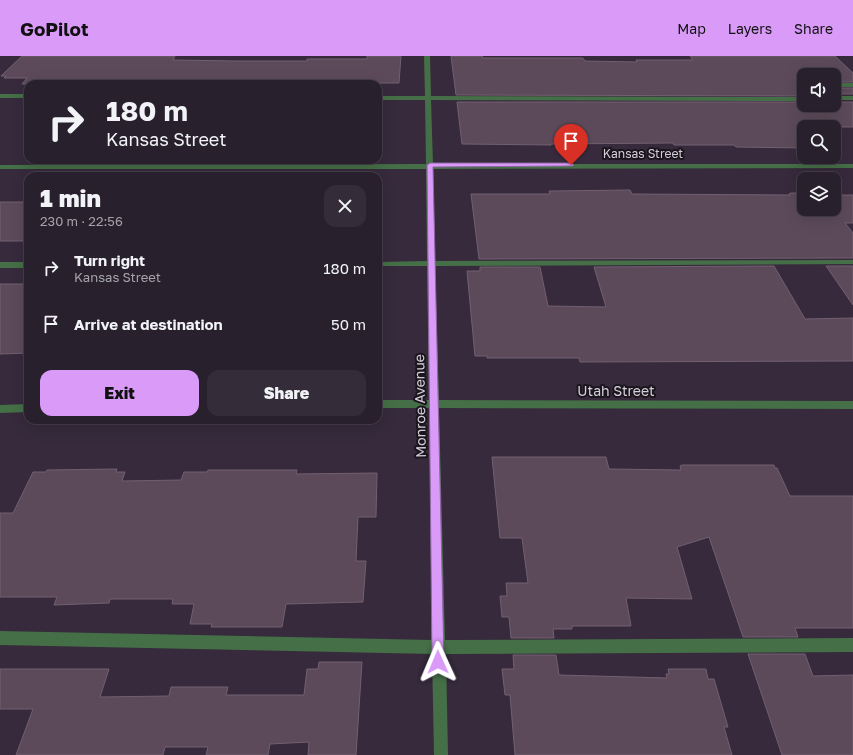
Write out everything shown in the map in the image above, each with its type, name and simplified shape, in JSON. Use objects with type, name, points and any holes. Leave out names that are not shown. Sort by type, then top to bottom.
[{"type":"street","name":"Monroe Avenue","points":[[427,56],[440,755]]},
{"type":"street","points":[[841,85],[853,85]]},
{"type":"street","points":[[0,96],[24,96]]},
{"type":"street","points":[[382,98],[797,98]]},
{"type":"street","points":[[841,98],[853,98]]},
{"type":"street","name":"Kansas Street","points":[[0,167],[430,165],[853,166]]},
{"type":"street","points":[[382,264],[853,262]]},
{"type":"street","points":[[0,265],[24,265]]},
{"type":"street","name":"Utah Street","points":[[382,404],[853,405]]},
{"type":"street","points":[[0,409],[24,408]]},
{"type":"street","points":[[0,638],[438,647],[853,646]]},
{"type":"building","points":[[22,56],[175,56],[173,60],[307,61],[307,59],[367,59],[367,56],[401,56],[399,83],[382,83],[382,80],[25,80],[27,78],[4,78],[6,76],[1,76]]},
{"type":"building","points":[[451,56],[482,56],[483,58],[583,58],[585,61],[637,62],[636,60],[693,60],[690,56],[835,56],[853,73],[853,82],[841,82],[841,68],[797,68],[797,96],[456,95]]},
{"type":"building","points":[[841,88],[853,88],[853,94],[841,94]]},
{"type":"building","points":[[457,102],[797,102],[797,112],[841,112],[841,102],[853,102],[853,127],[841,127],[841,120],[797,120],[797,148],[736,147],[734,145],[674,145],[673,143],[551,145],[462,144]]},
{"type":"building","points":[[630,190],[632,194],[790,195],[789,194],[791,193],[797,193],[797,216],[841,216],[841,195],[853,195],[853,223],[845,223],[853,233],[853,258],[479,259],[471,194],[550,194],[549,191]]},
{"type":"building","points":[[0,202],[24,202],[24,241],[0,241]]},
{"type":"building","points":[[774,266],[805,319],[853,318],[853,361],[580,362],[579,358],[487,358],[487,356],[475,356],[467,271],[480,271],[480,267],[540,267],[548,306],[606,307],[594,267]]},
{"type":"building","points":[[826,266],[853,266],[853,305]]},
{"type":"building","points":[[0,284],[24,284],[24,353],[0,354]]},
{"type":"building","points":[[492,457],[606,457],[609,469],[681,470],[680,466],[682,465],[774,465],[775,468],[777,468],[790,496],[853,496],[853,628],[795,628],[798,637],[743,637],[709,537],[677,547],[692,599],[626,598],[631,626],[572,626],[572,629],[553,629],[554,638],[511,638],[509,617],[502,617],[500,596],[507,596],[506,583],[528,583],[522,538],[500,538]]},
{"type":"building","points":[[117,469],[116,472],[125,472],[122,481],[181,480],[184,472],[207,472],[208,470],[297,470],[296,474],[377,473],[376,517],[358,517],[356,561],[366,561],[363,602],[286,604],[282,627],[211,627],[212,624],[190,624],[194,604],[172,604],[173,599],[110,599],[109,603],[54,605],[57,597],[0,597],[0,513],[13,513],[33,472],[46,472],[47,470]]},
{"type":"building","points":[[748,654],[805,654],[813,676],[853,675],[853,755],[782,755]]},
{"type":"building","points":[[513,655],[556,655],[559,675],[667,678],[666,674],[669,674],[668,669],[706,669],[708,679],[714,679],[728,727],[724,727],[732,755],[515,755],[510,695],[505,695],[502,669],[514,669]]},
{"type":"building","points":[[319,662],[362,662],[356,755],[308,755],[309,742],[270,744],[268,755],[206,755],[208,747],[165,747],[163,755],[16,755],[33,709],[0,709],[0,669],[109,669],[100,697],[169,696],[171,687],[228,687],[226,695],[304,695],[307,669],[318,669]]},
{"type":"route","points":[[438,662],[430,165],[571,165]]}]
